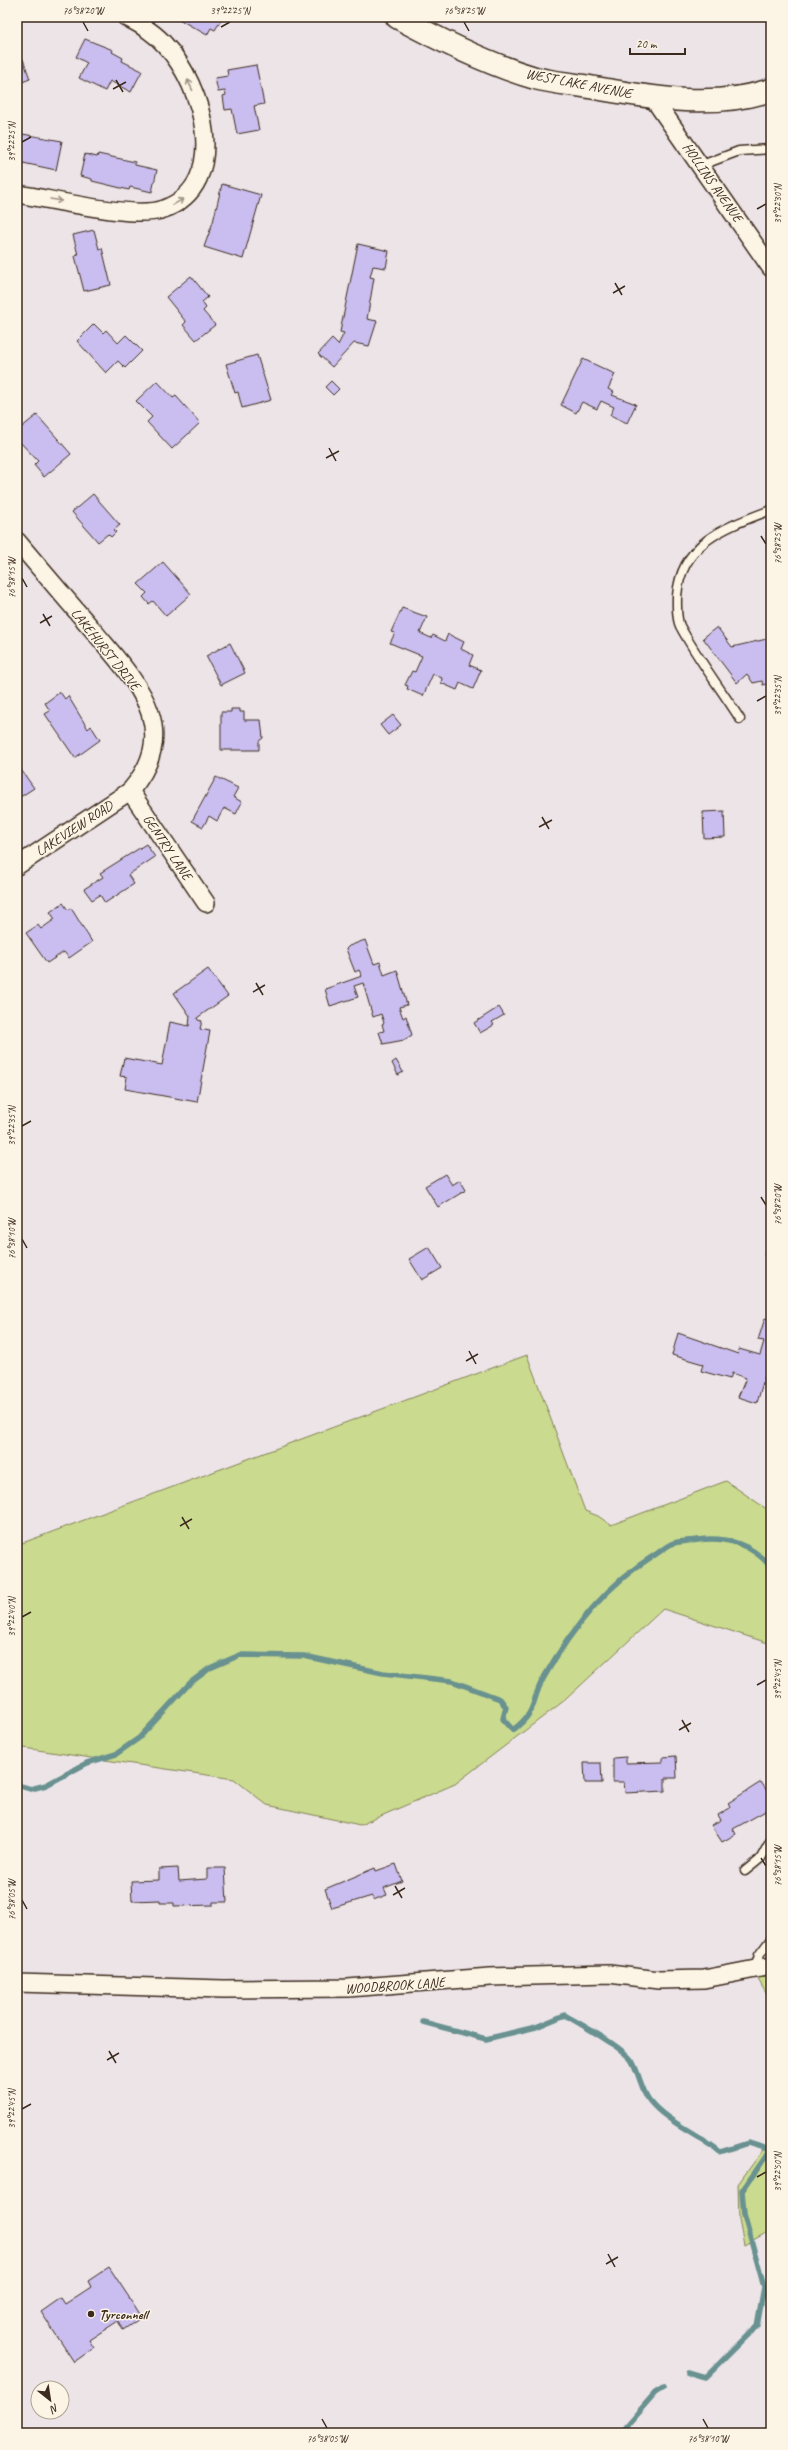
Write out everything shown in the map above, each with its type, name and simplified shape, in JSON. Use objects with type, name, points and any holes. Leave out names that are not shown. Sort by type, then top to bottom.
[{"type":"street","name":"WEST LAKE AVENUE","points":[[397,17],[459,49],[536,78],[653,98],[709,102],[736,99],[771,90]]},
{"type":"street","points":[[17,194],[148,213],[180,201],[196,186],[207,147],[196,96],[183,72],[166,46],[154,34],[131,18]]},
{"type":"street","name":"HOLLINS AVENUE","points":[[653,98],[702,165],[771,268]]},
{"type":"street","name":"LAKEHURST DRIVE","points":[[17,541],[122,663],[140,687],[149,705],[154,734],[150,756],[142,777],[130,791]]},
{"type":"street","name":"LAKEVIEW ROAD","points":[[17,866],[130,791]]},
{"type":"street","name":"GENTRY LANE","points":[[130,791],[206,903]]},
{"type":"street","name":"WOODBROOK LANE","points":[[17,1984],[223,1989],[348,1988],[490,1977],[609,1974],[659,1980],[704,1979],[763,1967]]},
{"type":"lane","points":[[702,165],[739,151],[771,149]]},
{"type":"lane","points":[[740,719],[679,625],[676,606],[678,580],[690,555],[709,538],[738,522],[771,510]]},
{"type":"lane","points":[[745,1871],[761,1858],[771,1840]]},
{"type":"lane","points":[[763,1967],[759,1955],[771,1939]]},
{"type":"green space","points":[[527,1355],[585,1511],[598,1516],[611,1525],[726,1481],[771,1512],[771,1644],[663,1609],[565,1700],[455,1784],[360,1825],[267,1805],[234,1779],[17,1747],[17,1545]]},
{"type":"green space","points":[[771,1963],[771,2002],[751,1967]]},
{"type":"green space","points":[[771,2139],[771,2228],[766,2233],[744,2245],[739,2219],[738,2184]]},
{"type":"building","points":[[175,17],[223,17],[215,30],[211,28],[207,35]]},
{"type":"building","points":[[85,39],[113,50],[112,52],[123,58],[122,61],[142,71],[131,92],[110,81],[105,91],[79,78],[87,63],[76,57]]},
{"type":"building","points":[[23,59],[30,79],[17,84],[17,62]]},
{"type":"building","points":[[256,65],[264,104],[254,106],[259,130],[237,134],[232,109],[225,110],[223,96],[226,95],[225,91],[218,92],[215,78],[228,76],[227,70]]},
{"type":"building","points":[[17,133],[62,141],[56,170],[23,163],[22,169],[17,168]]},
{"type":"building","points":[[85,154],[97,157],[98,154],[135,162],[135,165],[157,170],[152,192],[130,187],[129,190],[92,181],[92,179],[80,176]]},
{"type":"building","points":[[222,184],[261,195],[243,259],[204,247],[213,222]]},
{"type":"building","points":[[94,230],[99,249],[102,248],[111,285],[84,291],[75,256],[78,255],[73,235]]},
{"type":"building","points":[[358,244],[389,251],[386,268],[373,266],[370,277],[374,278],[367,319],[377,321],[369,346],[354,343],[332,367],[318,354],[332,339],[338,345],[344,333],[340,332]]},
{"type":"building","points":[[191,276],[208,297],[202,302],[206,308],[203,311],[215,325],[196,340],[183,325],[186,322],[166,297]]},
{"type":"building","points":[[94,324],[103,333],[106,330],[118,343],[126,335],[142,351],[125,368],[118,361],[106,373],[77,341]]},
{"type":"building","points":[[257,355],[271,400],[242,408],[238,392],[235,393],[226,364]]},
{"type":"building","points":[[583,359],[615,374],[608,389],[614,392],[612,395],[636,404],[627,423],[610,415],[614,407],[601,401],[597,409],[582,402],[576,413],[561,405]]},
{"type":"building","points":[[157,381],[173,398],[176,396],[200,423],[172,449],[147,422],[152,417],[136,401]]},
{"type":"building","points":[[331,381],[339,389],[333,395],[325,387]]},
{"type":"building","points":[[37,415],[71,454],[44,477],[34,465],[38,461],[17,439],[17,431]]},
{"type":"building","points":[[93,494],[120,525],[114,530],[116,532],[111,537],[108,534],[98,542],[72,512]]},
{"type":"building","points":[[163,562],[191,594],[166,616],[153,601],[149,604],[143,597],[147,593],[138,584]]},
{"type":"building","points":[[402,608],[427,617],[420,633],[431,638],[433,635],[445,641],[448,634],[464,642],[461,649],[473,655],[469,665],[481,670],[473,689],[460,683],[457,690],[441,683],[442,678],[433,674],[423,696],[407,689],[408,686],[405,685],[412,671],[415,672],[422,656],[390,643],[395,633],[391,632]]},
{"type":"building","points":[[717,627],[732,647],[771,638],[771,688],[768,684],[763,685],[762,681],[753,683],[747,674],[737,683],[703,638]]},
{"type":"building","points":[[230,643],[245,673],[221,685],[206,656]]},
{"type":"building","points":[[60,692],[65,699],[68,696],[88,729],[91,726],[100,740],[75,758],[45,714],[50,711],[45,703]]},
{"type":"building","points":[[231,709],[240,709],[240,712],[244,712],[244,720],[261,720],[263,738],[259,741],[259,750],[221,750],[221,712],[231,712]]},
{"type":"building","points":[[393,715],[401,725],[388,735],[380,725]]},
{"type":"building","points":[[19,767],[34,788],[17,799],[17,768]]},
{"type":"building","points":[[216,777],[238,788],[233,797],[242,802],[236,814],[224,808],[217,821],[209,816],[203,827],[192,821]]},
{"type":"building","points":[[724,811],[725,837],[704,838],[703,812]]},
{"type":"building","points":[[146,844],[155,857],[128,875],[134,884],[105,903],[100,895],[92,900],[84,889],[103,877],[100,873]]},
{"type":"building","points":[[63,903],[68,910],[71,908],[92,942],[69,958],[64,952],[47,963],[26,933],[38,925],[41,929],[55,919],[50,912]]},
{"type":"building","points":[[365,940],[374,964],[380,962],[384,975],[397,970],[407,1005],[399,1007],[403,1018],[406,1016],[412,1035],[404,1040],[383,1044],[379,1032],[384,1031],[382,1024],[384,1023],[381,1014],[373,1017],[363,983],[354,986],[358,997],[330,1006],[325,989],[362,976],[359,970],[355,972],[346,949],[349,946]]},
{"type":"building","points":[[208,969],[228,996],[197,1018],[198,1020],[202,1021],[200,1029],[210,1031],[197,1102],[125,1089],[127,1077],[120,1076],[124,1058],[162,1065],[170,1022],[189,1026],[190,1016],[174,993]]},
{"type":"building","points":[[499,1007],[504,1015],[492,1022],[494,1025],[480,1033],[474,1023]]},
{"type":"building","points":[[396,1060],[403,1072],[398,1075],[392,1063]]},
{"type":"building","points":[[445,1174],[452,1185],[460,1180],[466,1190],[438,1207],[425,1186]]},
{"type":"building","points":[[429,1247],[442,1268],[422,1280],[409,1259]]},
{"type":"building","points":[[771,1249],[771,1265],[764,1254]]},
{"type":"building","points":[[765,1318],[771,1320],[771,1373],[766,1372],[757,1403],[738,1397],[746,1378],[732,1373],[730,1379],[701,1371],[703,1364],[672,1355],[678,1333],[738,1354],[739,1349],[760,1355],[764,1341],[758,1340]]},
{"type":"building","points":[[676,1756],[677,1778],[665,1778],[665,1791],[625,1793],[624,1782],[613,1782],[613,1758],[626,1757],[626,1763],[663,1762],[663,1757]]},
{"type":"building","points":[[584,1763],[601,1763],[602,1783],[585,1783]]},
{"type":"building","points":[[761,1782],[767,1791],[771,1788],[771,1808],[733,1829],[736,1834],[722,1842],[711,1825],[721,1820],[718,1815],[730,1808],[728,1803]]},
{"type":"building","points":[[396,1864],[402,1881],[384,1888],[387,1895],[373,1900],[372,1896],[332,1908],[325,1889],[375,1868],[376,1871]]},
{"type":"building","points":[[178,1868],[179,1881],[207,1879],[207,1868],[225,1868],[227,1902],[213,1902],[213,1905],[174,1906],[174,1903],[160,1903],[160,1900],[132,1901],[131,1881],[159,1880],[159,1869]]},
{"type":"building","name":"Tyrconnell","points":[[109,2267],[142,2317],[123,2330],[118,2321],[89,2340],[94,2348],[74,2362],[41,2312],[61,2298],[65,2304],[91,2287],[88,2281]]},
{"type":"waterway","points":[[17,1785],[31,1789],[46,1785],[87,1763],[116,1754],[139,1738],[190,1683],[210,1668],[240,1655],[304,1656],[383,1673],[452,1681],[500,1699],[506,1707],[503,1719],[513,1730],[530,1712],[543,1679],[565,1644],[590,1610],[620,1581],[666,1547],[677,1542],[719,1539],[748,1548],[764,1559],[771,1567]]},
{"type":"waterway","points":[[423,2022],[486,2039],[536,2027],[565,2015],[601,2036],[627,2055],[632,2061],[646,2096],[656,2108],[674,2122],[720,2152],[748,2143],[771,2150]]},
{"type":"waterway","points":[[688,2373],[705,2378],[757,2326],[764,2287],[744,2214],[742,2191],[771,2149]]},
{"type":"waterway","points":[[620,2433],[655,2393],[663,2388]]},
{"type":"place","name":"Tyrconnell","points":[[91,2314]]}]
